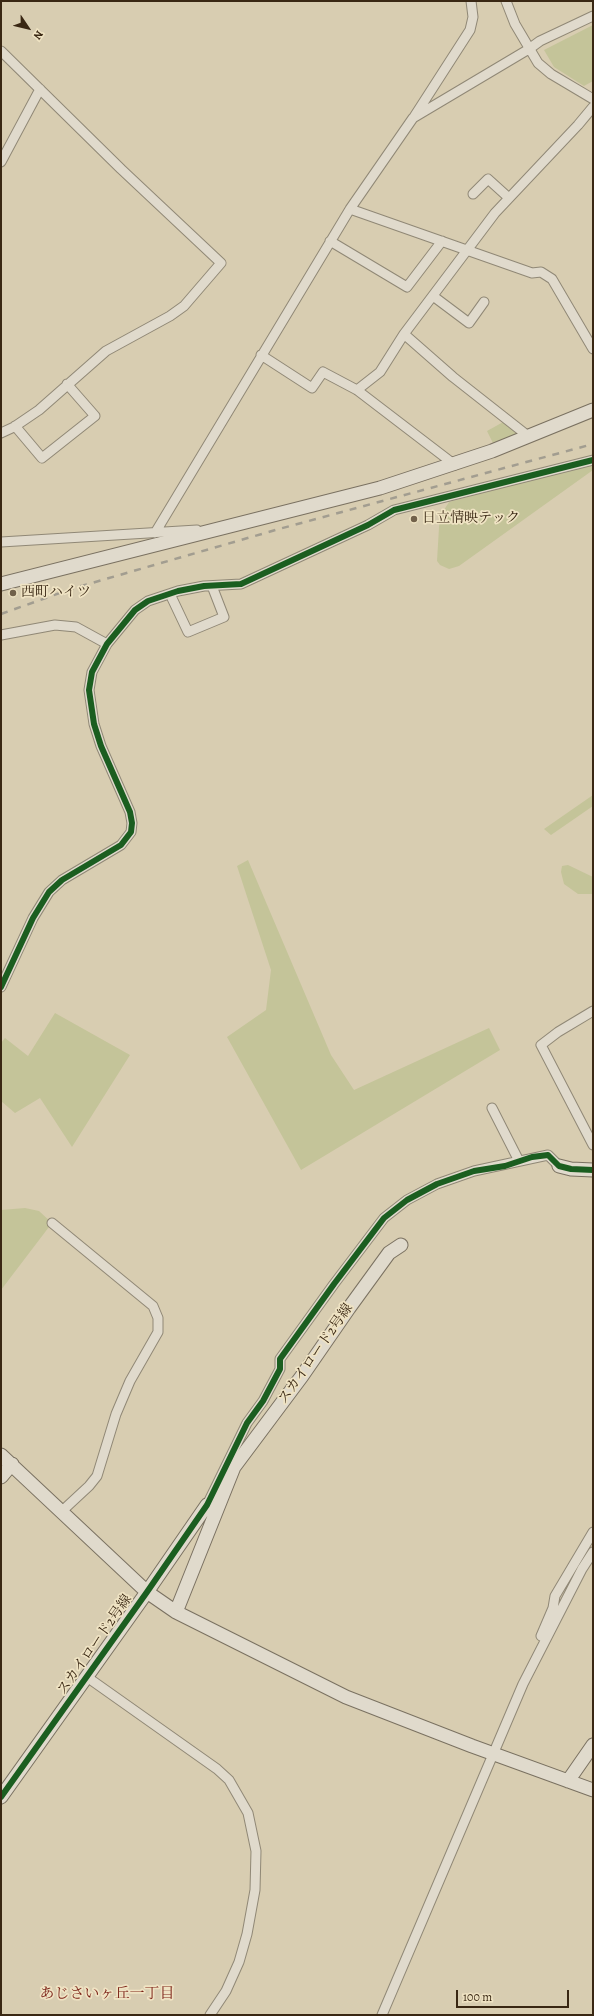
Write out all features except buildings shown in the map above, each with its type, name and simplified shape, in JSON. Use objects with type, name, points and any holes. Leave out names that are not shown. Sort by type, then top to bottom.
[{"type":"street","points":[[155,533],[350,209],[413,118],[470,30],[473,17],[471,1]]},
{"type":"street","points":[[506,1],[515,24],[529,50],[538,62],[551,74],[593,99]]},
{"type":"street","points":[[413,118],[529,50],[554,33],[593,16]]},
{"type":"street","points":[[1,51],[221,263],[184,306],[106,351],[39,410],[15,426],[1,433]]},
{"type":"street","points":[[1,162],[40,90]]},
{"type":"street","points":[[357,390],[380,372],[404,334],[494,213],[578,125],[593,107]]},
{"type":"street","points":[[473,194],[488,179],[509,198]]},
{"type":"street","points":[[350,209],[532,273],[541,272],[552,279],[593,349]]},
{"type":"street","points":[[330,241],[406,287],[442,241]]},
{"type":"street","points":[[433,296],[469,323],[484,302]]},
{"type":"street","points":[[404,334],[453,377],[528,436]]},
{"type":"street","points":[[261,355],[312,388],[323,372],[357,390],[454,464]]},
{"type":"street","points":[[15,426],[42,458],[95,416],[67,384]]},
{"type":"street","points":[[1,584],[380,488],[454,464],[593,410]]},
{"type":"street","points":[[1,987],[33,918],[49,892],[62,880],[121,845],[131,832],[132,823],[130,812],[101,746],[90,707],[89,690],[92,672],[107,644],[135,610],[148,601],[170,594],[212,586],[241,584],[368,524],[394,510],[593,460]]},
{"type":"street","points":[[1,542],[221,529]]},
{"type":"street","points":[[170,594],[188,632],[224,617],[212,586]]},
{"type":"street","points":[[1,635],[55,625],[76,627],[107,644]]},
{"type":"street","points":[[593,1011],[558,1032],[541,1045],[593,1145]]},
{"type":"street","points":[[492,1108],[519,1161]]},
{"type":"street","points":[[207,1505],[246,1423],[263,1401],[280,1369],[280,1359],[384,1218],[407,1200],[437,1184],[474,1172],[519,1161],[548,1155],[559,1166],[571,1169],[593,1170]]},
{"type":"street","points":[[52,1223],[152,1306],[158,1318],[158,1332],[130,1381],[116,1414],[97,1476],[89,1486],[61,1512]]},
{"type":"street","name":"スカイロード2号線","points":[[176,1612],[234,1467],[302,1376],[348,1308],[389,1253],[401,1245]]},
{"type":"street","points":[[1,1455],[147,1592],[176,1612],[346,1697],[472,1746],[495,1753],[593,1790]]},
{"type":"street","points":[[1,1477],[12,1464]]},
{"type":"street","name":"スカイロード2号線","points":[[1,1797],[207,1505]]},
{"type":"street","points":[[528,1674],[532,1658],[553,1608],[555,1596],[593,1532]]},
{"type":"street","points":[[382,2015],[420,1922],[495,1753],[528,1674],[582,1569],[593,1552]]},
{"type":"street","points":[[87,1677],[217,1769],[229,1780],[248,1813],[256,1851],[255,1890],[247,1934],[240,1962],[226,1991],[210,2015]]},
{"type":"street","points":[[568,1781],[593,1745]]},
{"type":"green space","points":[[593,25],[593,81],[584,86],[554,67],[544,50]]},
{"type":"green space","points":[[505,421],[519,436],[494,445],[487,431]]},
{"type":"green space","points":[[593,463],[593,470],[459,566],[449,569],[440,565],[437,561],[440,511],[444,510],[449,502]]},
{"type":"green space","points":[[593,795],[593,806],[551,835],[544,829]]},
{"type":"green space","points":[[248,860],[331,1055],[354,1090],[489,1028],[500,1050],[301,1170],[227,1037],[266,1010],[271,970],[237,866]]},
{"type":"green space","points":[[568,865],[593,877],[593,894],[578,894],[564,884],[561,872],[562,866]]},
{"type":"green space","points":[[55,1013],[130,1055],[72,1147],[40,1098],[15,1113],[1,1101],[1,1043],[5,1038],[28,1056]]},
{"type":"green space","points":[[25,1208],[39,1211],[52,1223],[1,1290],[1,1210]]},
{"type":"railway","points":[[1,614],[71,589],[279,529],[593,444]]},
{"type":"cycle path","points":[[1,987],[33,918],[49,892],[62,880],[121,845],[131,832],[132,823],[130,812],[101,746],[94,724],[89,690],[92,672],[107,644],[135,610],[148,601],[178,591],[204,586],[241,584],[368,525],[394,510],[593,460]]},
{"type":"cycle path","points":[[1,1797],[207,1505],[247,1423],[263,1401],[280,1369],[280,1359],[384,1218],[407,1200],[437,1184],[474,1171],[505,1166],[532,1157],[548,1155],[559,1166],[571,1169],[593,1170]]},
{"type":"place","name":"日立情映テック","points":[[414,519]]},
{"type":"place","name":"西町ハイツ","points":[[13,593]]},
{"type":"district","name":"あじさいヶ丘一丁目","points":[[107,1994]]}]
